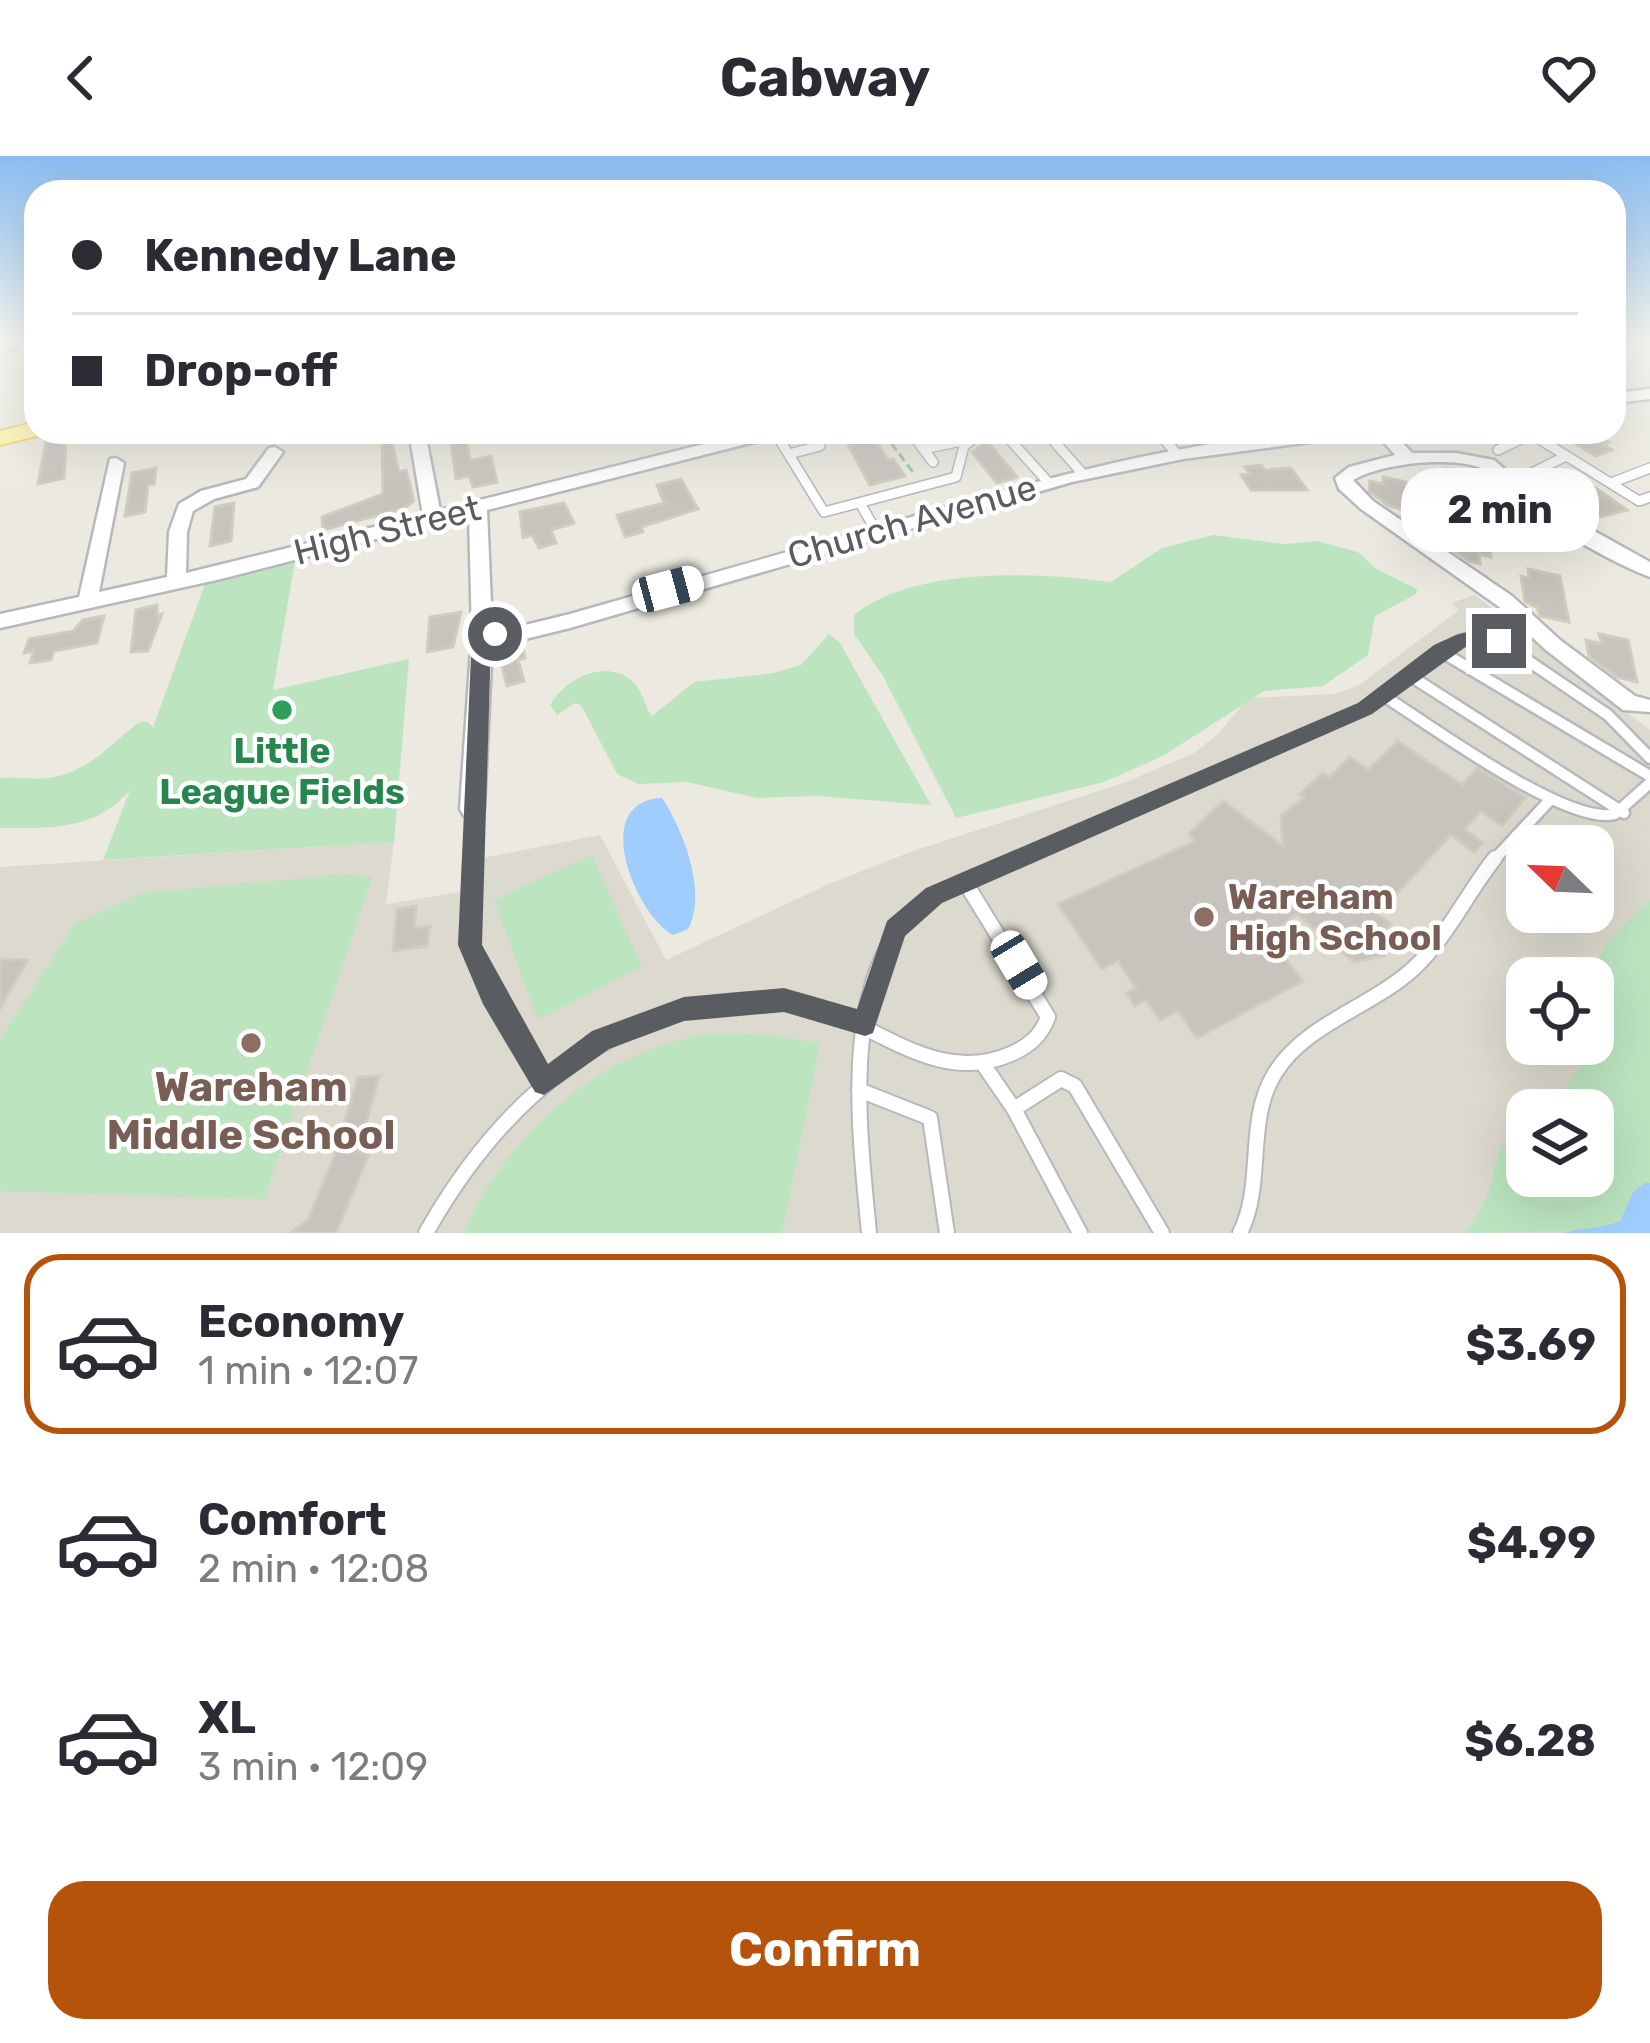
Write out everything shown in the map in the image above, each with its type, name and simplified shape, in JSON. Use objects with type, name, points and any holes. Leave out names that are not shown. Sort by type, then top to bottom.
[{"type":"street","points":[[419,444],[433,518]]},
{"type":"street","name":"High Street","points":[[0,621],[726,444]]},
{"type":"street","name":"Church Avenue","points":[[482,634],[513,635],[570,621],[1048,482],[1259,444]]},
{"type":"street","points":[[1394,444],[1408,460]]},
{"type":"street","points":[[176,581],[180,519],[186,503],[201,494],[252,483],[275,452]]},
{"type":"street","points":[[1647,702],[1620,696],[1552,645],[1505,601],[1367,505],[1343,481],[1357,468],[1408,460],[1460,458],[1490,464],[1535,506],[1650,570]]},
{"type":"street","points":[[87,602],[116,464]]},
{"type":"street","points":[[472,809],[482,634],[478,506]]},
{"type":"lane","points":[[782,444],[824,512],[956,477],[965,444]]},
{"type":"lane","points":[[919,444],[933,462]]},
{"type":"lane","points":[[923,449],[947,444]]},
{"type":"lane","points":[[1014,444],[1048,482]]},
{"type":"lane","points":[[1056,444],[1083,474]]},
{"type":"lane","points":[[1168,444],[1178,455]]},
{"type":"lane","points":[[1498,450],[1509,444]]},
{"type":"lane","points":[[1545,444],[1639,501],[1650,497]]},
{"type":"lane","points":[[789,454],[820,446]]},
{"type":"lane","points":[[1528,475],[1564,457]]},
{"type":"lane","points":[[1610,483],[1650,468]]},
{"type":"lane","points":[[860,503],[876,531]]},
{"type":"lane","points":[[869,1233],[858,1055],[896,929],[934,896],[1384,696],[1441,650],[1480,636],[1499,641],[1608,715],[1650,758]]},
{"type":"lane","points":[[1384,696],[1550,800],[1598,818],[1624,813],[1650,779],[1441,650]]},
{"type":"lane","points":[[1412,677],[1624,813]]},
{"type":"lane","points":[[1240,1233],[1253,1186],[1254,1137],[1271,1078],[1289,1053],[1389,992],[1418,966],[1512,835],[1550,800]]},
{"type":"lane","points":[[472,809],[470,945],[488,987],[544,1082]]},
{"type":"lane","points":[[426,1233],[446,1191],[483,1141],[544,1082],[601,1040],[684,1009],[784,1000],[865,1024],[917,1054],[985,1067],[1016,1053],[1044,1033],[1048,1017],[964,882]]},
{"type":"lane","points":[[985,1067],[1014,1109],[1080,1233]]},
{"type":"lane","points":[[1014,1109],[1061,1079],[1075,1086],[1162,1233]]},
{"type":"lane","points":[[860,1090],[930,1118],[946,1233]]},
{"type":"path","points":[[892,444],[923,486]]},
{"type":"shaded area","name":"Wareham High School","points":[[1475,595],[1650,730],[1650,1183],[1579,1228],[1562,1233],[0,1233],[0,867],[394,842],[386,904],[460,892],[462,862],[600,835],[666,960],[829,884],[913,851],[1126,782],[1194,753],[1219,733],[1248,698],[1335,694],[1359,685],[1459,610],[1451,603]]},
{"type":"green space","points":[[1213,535],[1285,544],[1317,541],[1358,552],[1376,569],[1417,589],[1416,594],[1375,616],[1368,655],[1323,686],[1264,691],[1163,756],[1104,782],[956,818],[883,676],[854,634],[854,615],[879,599],[942,580],[1014,575],[1111,582],[1162,548]]},
{"type":"green space","name":"Little League Fields","points":[[295,561],[273,690],[409,659],[394,842],[103,860],[130,790],[87,820],[54,827],[0,828],[0,778],[42,778],[74,771],[138,723],[146,721],[153,727],[205,584]]},
{"type":"green space","points":[[829,634],[840,643],[931,805],[816,796],[757,798],[687,782],[638,784],[617,774],[581,705],[575,703],[557,715],[550,705],[576,680],[611,671],[633,682],[652,716],[694,682],[774,673],[801,665]]},
{"type":"green space","points":[[592,855],[642,967],[538,1020],[494,900]]},
{"type":"green space","points":[[338,875],[372,877],[264,1199],[0,1191],[0,1040],[75,924],[141,893]]},
{"type":"green space","points":[[1650,899],[1650,1183],[1633,1192],[1620,1221],[1596,1231],[1466,1233],[1486,1198],[1506,1140],[1506,1197],[1614,1197],[1614,1089],[1562,1089],[1580,1065],[1614,1065],[1614,957],[1599,957]]},
{"type":"green space","points":[[707,1035],[764,1035],[820,1043],[782,1233],[463,1233],[503,1165],[558,1106],[590,1081],[661,1046]]},
{"type":"water","points":[[662,798],[684,843],[694,879],[688,929],[673,935],[645,906],[626,860],[623,838],[627,818],[640,804]]},
{"type":"water","points":[[1650,1183],[1650,1233],[1562,1233],[1620,1221],[1633,1192]]},
{"type":"building","points":[[45,444],[66,444],[64,478],[38,484]]},
{"type":"building","points":[[382,444],[392,444],[399,472],[406,470],[414,501],[405,508],[323,530],[322,517],[383,494]]},
{"type":"building","points":[[451,444],[467,444],[470,461],[491,456],[497,482],[473,487],[469,476],[456,479]]},
{"type":"building","points":[[848,444],[878,444],[905,476],[870,485]]},
{"type":"building","points":[[990,444],[1017,477],[997,483],[972,452]]},
{"type":"building","points":[[1576,444],[1603,444],[1612,450],[1596,456]]},
{"type":"building","points":[[1261,465],[1265,470],[1291,468],[1307,490],[1251,490],[1241,475],[1250,474],[1245,467]]},
{"type":"building","points":[[156,468],[154,484],[148,485],[145,512],[125,516],[132,473]]},
{"type":"building","points":[[1446,469],[1473,474],[1474,482],[1486,484],[1487,498],[1437,488],[1436,475],[1447,477]]},
{"type":"building","points":[[1383,477],[1406,482],[1407,510],[1389,506],[1369,491],[1370,481],[1383,484]]},
{"type":"building","points":[[681,479],[698,509],[641,527],[643,532],[625,537],[617,515],[664,503],[657,485]]},
{"type":"building","points":[[1583,481],[1627,510],[1588,520],[1565,505],[1575,501],[1565,488]]},
{"type":"building","points":[[234,503],[231,541],[210,546],[215,507]]},
{"type":"building","points":[[564,503],[574,523],[551,530],[556,543],[539,548],[532,535],[523,538],[520,512]]},
{"type":"building","points":[[1436,530],[1490,541],[1491,557],[1479,554],[1480,564],[1469,561],[1437,539]]},
{"type":"building","points":[[1528,569],[1560,576],[1569,622],[1540,616],[1537,607],[1525,602],[1521,576],[1529,578]]},
{"type":"building","points":[[157,605],[157,616],[162,614],[148,651],[131,652],[136,610]]},
{"type":"building","points":[[461,612],[453,647],[427,652],[430,617]]},
{"type":"building","points":[[104,616],[97,643],[54,651],[51,660],[30,663],[34,651],[24,653],[29,639],[73,631],[83,620]]},
{"type":"building","points":[[1599,634],[1628,640],[1637,682],[1617,677],[1589,656],[1586,640],[1602,644]]},
{"type":"building","points":[[522,645],[525,658],[518,660],[524,681],[507,686],[498,652]]},
{"type":"building","points":[[1398,741],[1462,785],[1477,768],[1526,797],[1502,826],[1481,811],[1465,829],[1483,843],[1474,852],[1451,835],[1378,914],[1391,924],[1374,942],[1384,956],[1354,962],[1297,914],[1268,936],[1303,981],[1197,1038],[1178,1011],[1160,1020],[1146,1000],[1135,1006],[1126,993],[1136,988],[1118,961],[1102,969],[1058,904],[1195,841],[1189,834],[1223,801],[1283,846],[1281,816],[1305,797],[1300,794],[1323,773],[1329,778],[1350,757],[1368,770]]},
{"type":"building","points":[[416,906],[414,928],[430,926],[427,946],[393,951],[397,909]]},
{"type":"building","points":[[0,959],[28,960],[0,1008]]},
{"type":"building","points":[[379,1076],[358,1152],[369,1154],[336,1233],[290,1233],[308,1220],[335,1155],[358,1077]]},
{"type":"place","name":"Little League Fields","points":[[282,710]]},
{"type":"place","name":"Wareham High School","points":[[1204,917]]},
{"type":"place","name":"Wareham Middle School","points":[[251,1043]]},
{"type":"route","points":[[495,634],[482,634],[470,945],[492,995],[544,1082],[601,1040],[684,1009],[784,1000],[865,1024],[884,954],[896,929],[934,896],[1365,709],[1441,650],[1462,640],[1480,636],[1499,641]]}]
